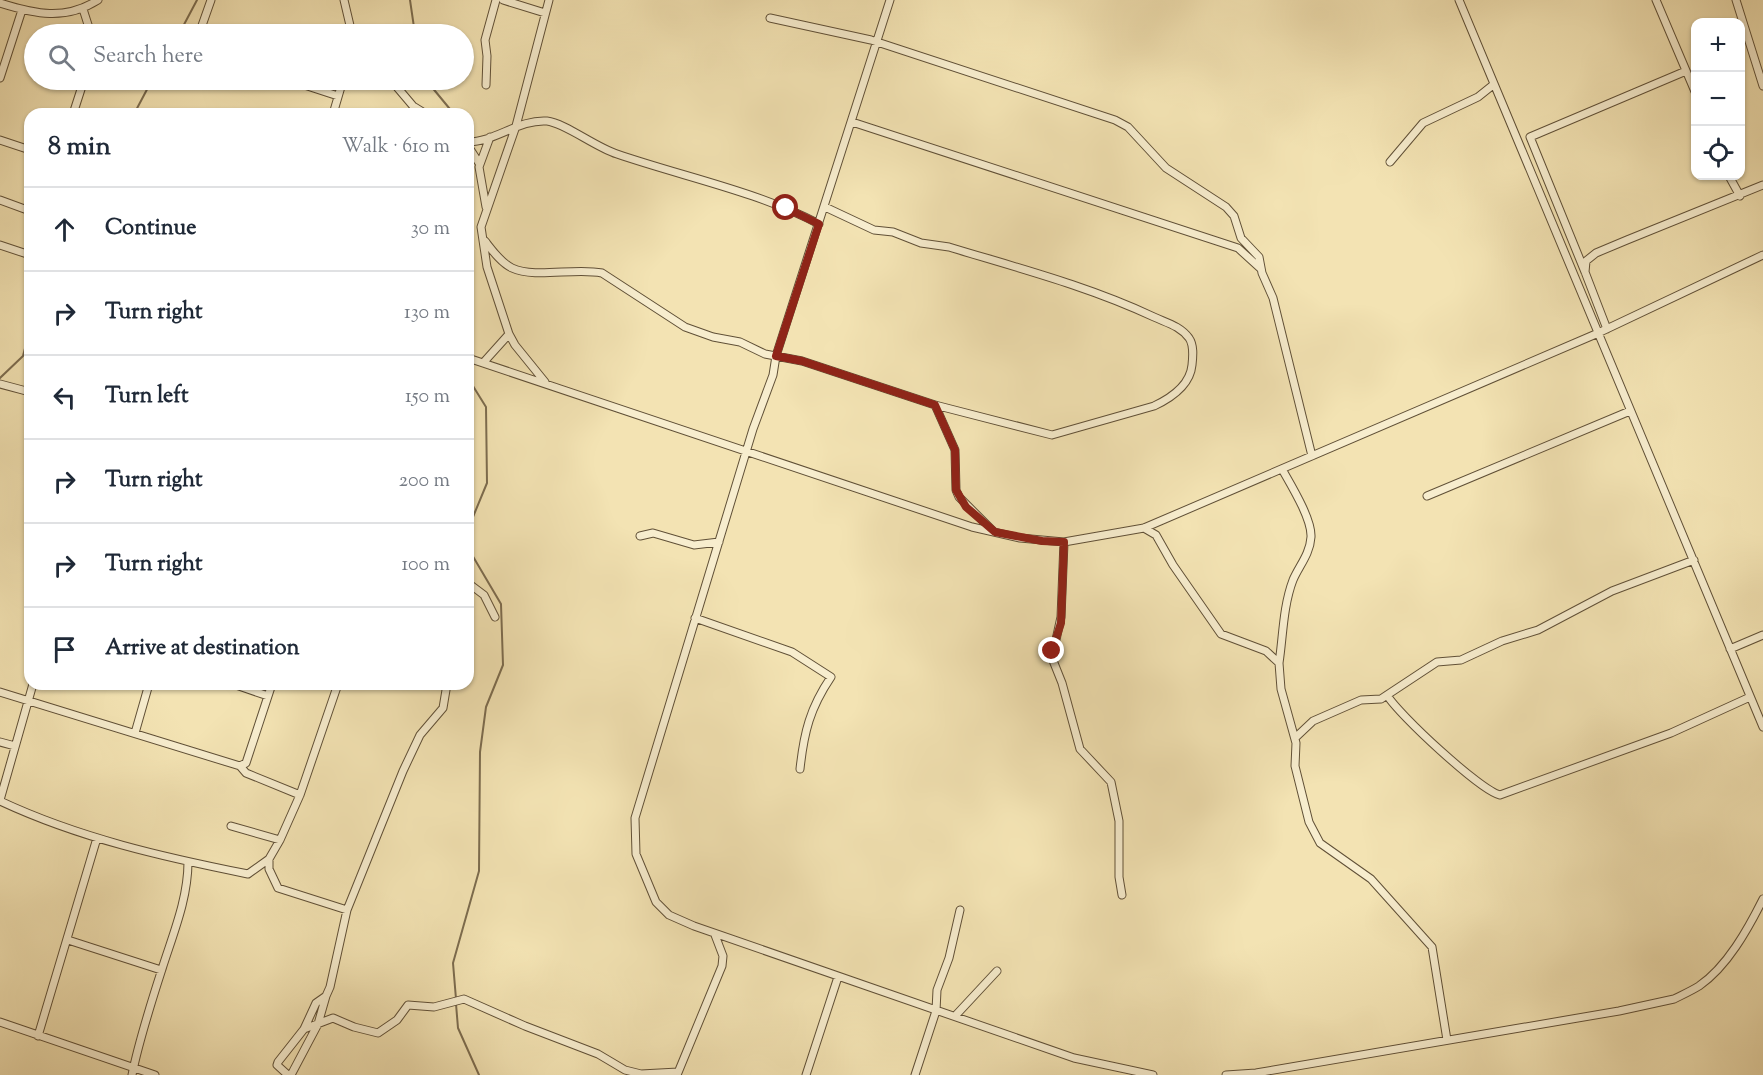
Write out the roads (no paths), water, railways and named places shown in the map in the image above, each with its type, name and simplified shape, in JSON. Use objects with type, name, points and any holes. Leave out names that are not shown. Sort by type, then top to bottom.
[{"type":"street","points":[[0,3],[54,16],[83,9],[98,0]]},
{"type":"street","points":[[203,24],[211,0]]},
{"type":"street","points":[[344,0],[350,24]]},
{"type":"street","points":[[486,84],[488,56],[485,40],[496,0]]},
{"type":"street","points":[[503,0],[545,13]]},
{"type":"street","points":[[546,384],[524,358],[509,334],[487,267],[485,241],[481,227],[516,126],[549,0]]},
{"type":"street","points":[[890,0],[776,356],[773,375],[747,451],[635,818],[636,854],[656,902],[669,915],[716,935],[936,1011],[956,1015],[1074,1058],[1153,1075]]},
{"type":"street","points":[[1459,0],[1566,255],[1596,334],[1694,560],[1763,727]]},
{"type":"street","points":[[1656,0],[1691,84]]},
{"type":"street","points":[[1736,0],[1763,86]]},
{"type":"street","points":[[83,9],[88,24]]},
{"type":"street","points":[[0,78],[22,10]]},
{"type":"street","points":[[770,18],[877,42],[992,77],[1123,124],[1166,168],[1226,207],[1234,216],[1241,238],[1259,257],[1261,269],[1273,298],[1312,456]]},
{"type":"street","points":[[1606,329],[1530,137],[1686,71]]},
{"type":"street","points":[[1390,162],[1423,123],[1478,97],[1493,85]]},
{"type":"street","points":[[75,108],[81,90]]},
{"type":"street","points":[[319,90],[338,96]]},
{"type":"street","points":[[335,108],[340,90]]},
{"type":"street","points":[[399,90],[416,108]]},
{"type":"street","points":[[474,141],[490,137],[516,126],[538,122],[554,123],[600,148],[714,183],[786,208],[819,224]]},
{"type":"street","points":[[852,122],[1238,248],[1261,269]]},
{"type":"street","points":[[480,163],[490,137]]},
{"type":"street","points":[[0,140],[24,148]]},
{"type":"street","points":[[474,154],[480,163],[487,209]]},
{"type":"street","points":[[1731,180],[1740,196]]},
{"type":"street","points":[[1585,272],[1586,261],[1596,253],[1740,196],[1763,184]]},
{"type":"street","points":[[0,200],[24,209]]},
{"type":"street","points":[[485,241],[512,268],[549,273],[589,270],[602,273],[677,323],[713,337],[740,342],[759,352],[802,361],[935,405],[1052,435],[1067,433],[1167,400],[1185,385],[1191,371],[1193,352],[1190,340],[1178,326],[1110,296],[949,247],[921,243],[893,232],[874,230],[825,207]]},
{"type":"street","points":[[0,245],[24,253]]},
{"type":"street","points":[[474,360],[995,532],[1042,541],[1064,542],[1144,528],[1596,334],[1763,255]]},
{"type":"street","points":[[483,363],[509,334]]},
{"type":"street","points":[[0,384],[24,390]]},
{"type":"street","points":[[935,405],[955,450],[956,490],[959,497],[995,532]]},
{"type":"street","points":[[1427,496],[1630,411]]},
{"type":"street","points":[[1282,469],[1302,508],[1311,535],[1308,550],[1289,596],[1279,663],[1281,689],[1295,738],[1295,766],[1306,816],[1320,843],[1371,879],[1432,947],[1447,1040]]},
{"type":"street","points":[[1144,528],[1156,535],[1173,565],[1218,631],[1225,636],[1269,653],[1279,663]]},
{"type":"street","points":[[640,536],[653,533],[694,544],[719,542]]},
{"type":"street","points":[[1064,542],[1061,617],[1052,658],[1062,683],[1080,749],[1111,783],[1119,821],[1119,877],[1122,895]]},
{"type":"street","points":[[1295,738],[1313,721],[1358,700],[1379,699],[1437,662],[1461,660],[1502,641],[1538,630],[1612,591],[1694,560]]},
{"type":"street","points":[[474,588],[483,596],[495,617]]},
{"type":"street","points":[[695,618],[792,652],[831,677],[815,702],[803,738],[800,769]]},
{"type":"street","points":[[1730,649],[1763,635]]},
{"type":"street","points":[[31,690],[0,800],[39,819],[97,838],[188,862],[248,874],[269,859],[280,840],[300,795],[336,690]]},
{"type":"street","points":[[135,733],[147,690]]},
{"type":"street","points":[[250,690],[268,696]]},
{"type":"street","points":[[240,766],[246,763],[270,690]]},
{"type":"street","points":[[326,996],[316,1003],[304,1029],[278,1062],[277,1065],[289,1075],[318,1024],[335,969],[347,910],[403,771],[420,735],[443,708],[446,690]]},
{"type":"street","points":[[0,692],[240,766],[246,773],[300,795]]},
{"type":"street","points":[[1387,695],[1411,724],[1482,784],[1500,795],[1671,733],[1750,697]]},
{"type":"street","points":[[0,742],[15,746]]},
{"type":"street","points":[[231,826],[280,840]]},
{"type":"street","points":[[38,1036],[97,838]]},
{"type":"street","points":[[269,859],[269,868],[278,888],[347,910]]},
{"type":"street","points":[[132,1075],[161,970],[180,914],[188,878],[188,862]]},
{"type":"street","points":[[1226,1075],[1257,1074],[1674,999],[1699,986],[1713,973],[1732,950],[1763,899]]},
{"type":"street","points":[[915,1075],[936,1011],[937,990],[960,910]]},
{"type":"street","points":[[304,1029],[333,1018],[354,1027],[378,1033],[397,1020],[408,1005],[434,1007],[464,999],[525,1026],[598,1054],[625,1070],[641,1074],[677,1074],[722,966],[723,956],[716,935]]},
{"type":"street","points":[[68,939],[161,970]]},
{"type":"street","points":[[956,1015],[998,971]]},
{"type":"street","points":[[806,1075],[838,977]]},
{"type":"street","points":[[0,1022],[155,1075]]},
{"type":"waterway","points":[[184,24],[197,0]]},
{"type":"waterway","points":[[410,0],[414,24]]},
{"type":"waterway","points":[[137,108],[147,90]]},
{"type":"waterway","points":[[434,90],[449,108]]},
{"type":"waterway","points":[[0,378],[23,356],[24,352]]},
{"type":"waterway","points":[[474,388],[486,407],[487,483],[474,514]]},
{"type":"waterway","points":[[456,999],[453,963],[479,871],[480,752],[486,707],[503,665],[501,604],[474,558]]},
{"type":"waterway","points":[[456,1004],[458,1028],[479,1075]]}]
